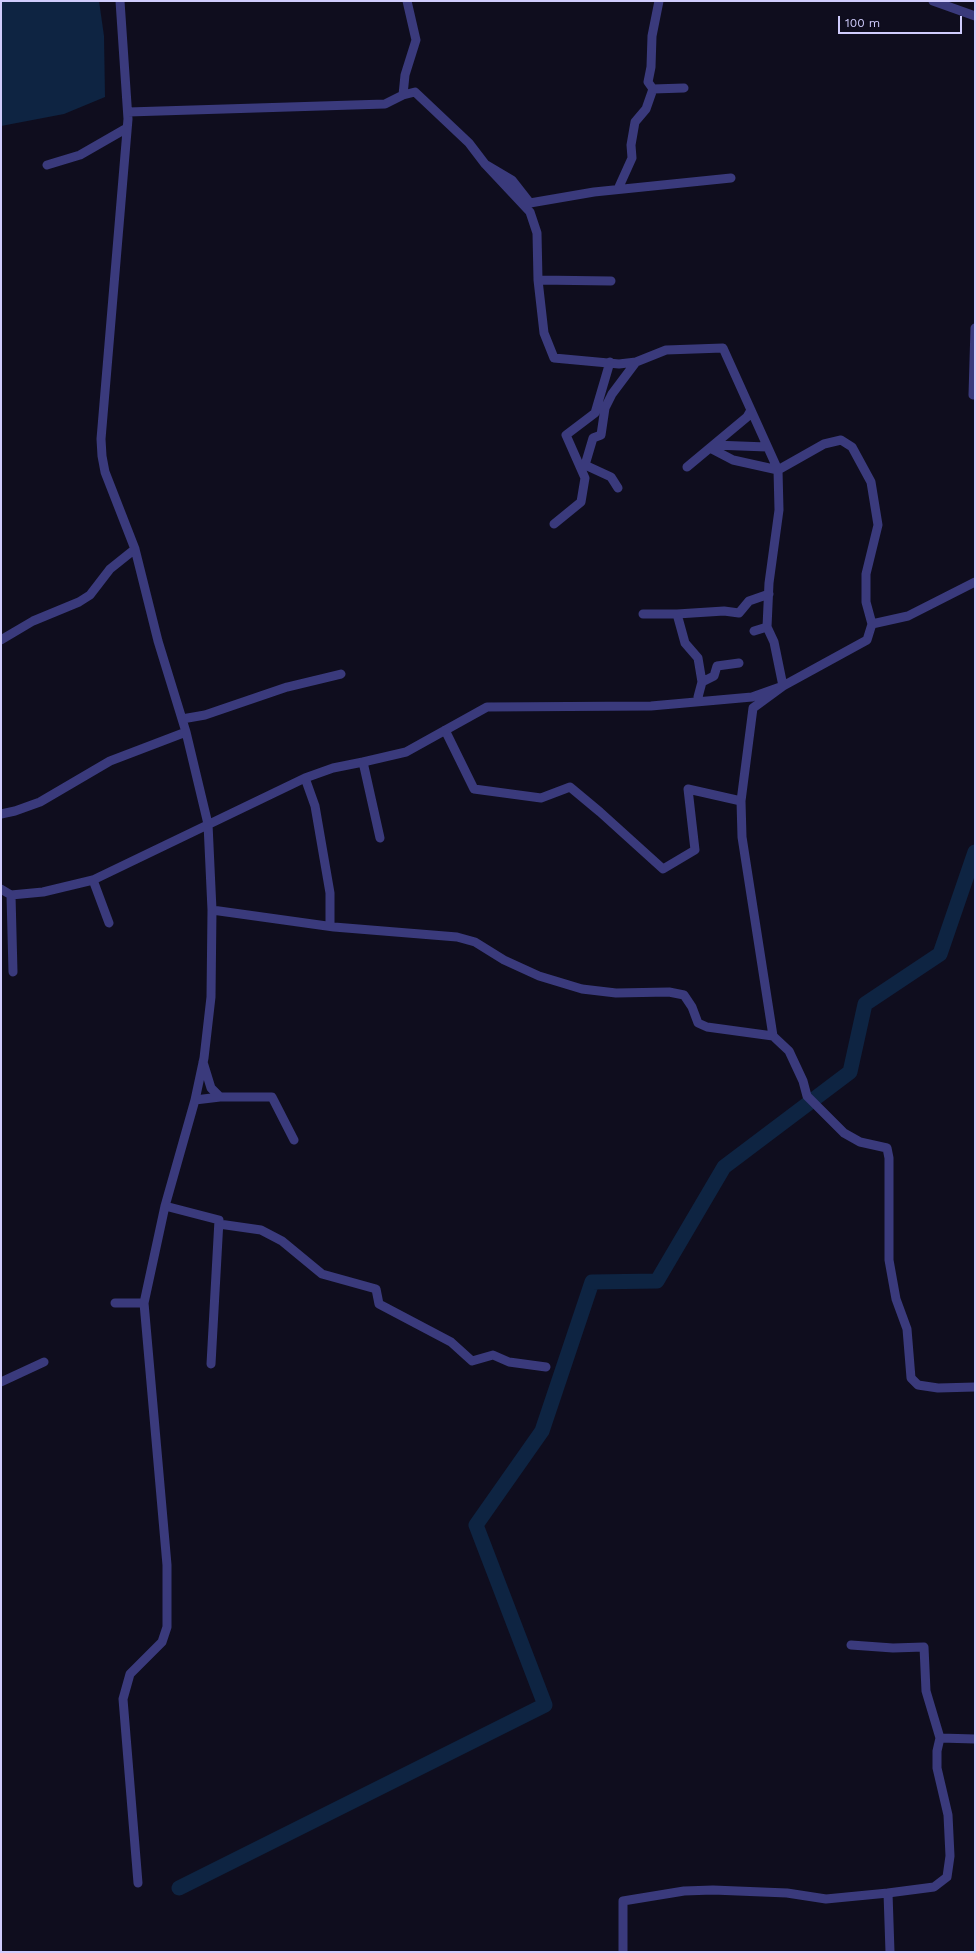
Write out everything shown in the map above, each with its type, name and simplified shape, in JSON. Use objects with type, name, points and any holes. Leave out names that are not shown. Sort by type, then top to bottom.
[{"type":"street","points":[[120,1],[128,112],[101,439],[102,456],[105,472],[135,549],[158,641],[186,732],[208,824],[212,910],[211,997],[203,1062],[195,1100],[164,1206],[144,1303],[167,1565],[167,1627],[162,1642],[130,1674],[123,1699],[138,1883]]},
{"type":"street","points":[[402,95],[405,75],[416,40],[407,1]]},
{"type":"street","points":[[653,89],[648,82],[651,67],[652,36],[659,1]]},
{"type":"street","points":[[933,1],[975,16]]},
{"type":"street","points":[[653,89],[684,88]]},
{"type":"street","points":[[618,189],[632,158],[631,145],[635,122],[646,109],[653,89]]},
{"type":"street","points":[[128,112],[385,104],[402,95],[415,92],[469,143],[485,164],[530,212],[537,233],[538,280],[544,333],[554,358],[619,364],[636,362],[666,350],[723,348],[778,470],[778,510],[769,583],[768,626],[774,642],[783,686]]},
{"type":"street","points":[[47,165],[80,155],[127,128]]},
{"type":"street","points":[[485,164],[512,180],[530,203],[618,189],[731,178]]},
{"type":"street","points":[[538,280],[611,282]]},
{"type":"street","points":[[975,328],[973,395],[975,395]]},
{"type":"street","points":[[554,524],[581,502],[585,478],[566,435],[594,413],[610,362]]},
{"type":"street","points":[[618,488],[611,477],[585,465],[593,438],[600,434],[604,408],[612,394],[636,362]]},
{"type":"street","points":[[688,467],[746,417],[751,410]]},
{"type":"street","points":[[712,446],[733,460],[778,470],[824,444],[841,440],[852,447],[871,482],[878,524],[866,574],[866,602],[872,624],[867,640],[783,686],[753,708],[741,801],[742,837],[773,1036]]},
{"type":"street","points":[[712,446],[767,447]]},
{"type":"street","points":[[1,640],[33,621],[79,602],[90,595],[110,569],[135,549]]},
{"type":"street","points":[[872,624],[908,616],[975,582]]},
{"type":"street","points":[[642,614],[677,614],[724,611],[739,613],[749,601],[769,594]]},
{"type":"street","points":[[677,614],[684,643],[698,658],[702,682],[698,697],[699,701]]},
{"type":"street","points":[[754,631],[768,626]]},
{"type":"street","points":[[702,682],[714,676],[717,666],[739,663]]},
{"type":"street","points":[[182,719],[205,715],[287,687],[341,674]]},
{"type":"street","points":[[1,889],[11,895],[43,892],[93,880],[305,778],[333,768],[406,752],[487,707],[651,706],[752,697],[783,686]]},
{"type":"street","points":[[445,730],[474,789],[541,798],[570,787],[663,869],[695,850],[688,789],[741,801]]},
{"type":"street","points":[[1,814],[15,811],[40,802],[110,761],[186,732]]},
{"type":"street","points":[[363,762],[380,838]]},
{"type":"street","points":[[305,778],[315,806],[330,893],[330,926]]},
{"type":"street","points":[[93,880],[109,923]]},
{"type":"street","points":[[11,895],[14,972]]},
{"type":"street","points":[[212,910],[390,933],[458,937],[475,942],[504,960],[539,976],[582,989],[616,993],[669,992],[684,995],[692,1008],[698,1023],[707,1027],[773,1036],[789,1051],[804,1081],[807,1096],[844,1133],[860,1142],[887,1148],[889,1158],[889,1260],[896,1298],[907,1329],[911,1378],[918,1385],[938,1388],[975,1387]]},
{"type":"street","points":[[203,1062],[211,1088],[220,1097]]},
{"type":"street","points":[[195,1100],[220,1097],[272,1097],[294,1140]]},
{"type":"street","points":[[164,1206],[220,1220],[211,1364]]},
{"type":"street","points":[[219,1224],[262,1230],[282,1241],[322,1274],[376,1289],[379,1304],[451,1342],[472,1361],[493,1355],[509,1362],[546,1367]]},
{"type":"street","points":[[115,1304],[144,1303]]},
{"type":"street","points":[[1,1382],[44,1362]]},
{"type":"street","points":[[623,1952],[623,1901],[684,1891],[713,1890],[787,1893],[826,1899],[934,1887],[947,1877],[950,1856],[948,1815],[937,1768],[937,1751],[940,1738],[926,1691],[924,1647],[893,1648],[851,1645]]},
{"type":"street","points":[[940,1738],[975,1740]]},
{"type":"street","points":[[888,1893],[890,1952]]},
{"type":"water","points":[[1,1],[99,1],[104,36],[105,97],[64,114],[1,126]]},
{"type":"waterway","points":[[179,1888],[545,1705],[476,1525],[542,1431],[592,1282],[657,1281],[724,1167],[850,1072],[865,1004],[940,954],[975,852]]}]
